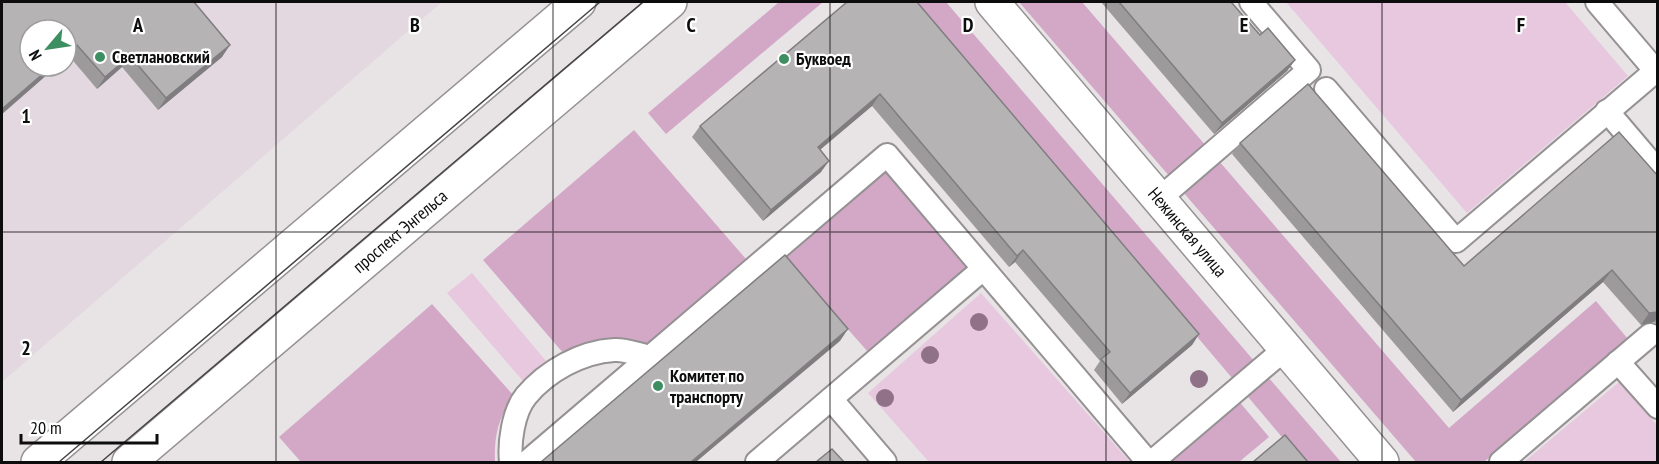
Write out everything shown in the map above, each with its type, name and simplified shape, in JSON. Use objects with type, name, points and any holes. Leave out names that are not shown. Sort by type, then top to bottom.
[{"type":"main road","points":[[38,462],[579,2]]},
{"type":"main road","name":"проспект Энгельса","points":[[129,462],[670,2]]},
{"type":"main road","name":"Нежинская улица","points":[[992,2],[1382,462]]},
{"type":"lane","points":[[1159,199],[1309,70],[1251,2]]},
{"type":"lane","points":[[1326,90],[1456,241],[1656,69],[1597,2]]},
{"type":"lane","points":[[1606,111],[1658,171]]},
{"type":"lane","points":[[527,462],[886,155],[1150,462],[1286,348]]},
{"type":"lane","points":[[757,462],[983,269]]},
{"type":"lane","points":[[1502,462],[1650,335]]},
{"type":"lane","points":[[511,462],[509,447],[525,397],[564,364],[588,355],[616,350],[651,357]]},
{"type":"lane","points":[[1618,362],[1658,407]]},
{"type":"lane","points":[[831,399],[885,462]]},
{"type":"shaded area","points":[[2,2],[442,2],[2,382]]},
{"type":"shaded area","points":[[779,2],[823,2],[666,134],[648,113]]},
{"type":"shaded area","points":[[914,2],[946,2],[1341,462],[1303,462]]},
{"type":"shaded area","points":[[1019,2],[1082,2],[1449,428],[1596,301],[1628,339],[1484,462],[1416,462]]},
{"type":"shaded area","points":[[1286,2],[1565,2],[1628,76],[1467,213]]},
{"type":"shaded area","points":[[634,130],[746,259],[645,345],[623,342],[594,343],[564,354],[483,260]]},
{"type":"shaded area","points":[[887,155],[983,269],[876,361],[777,249]]},
{"type":"shaded area","points":[[472,273],[546,361],[523,381],[447,293]]},
{"type":"shaded area","points":[[981,293],[1130,462],[929,462],[868,393]]},
{"type":"shaded area","points":[[432,304],[514,396],[498,428],[495,462],[301,462],[279,437]]},
{"type":"shaded area","points":[[1619,382],[1657,425],[1657,462],[1524,462]]},
{"type":"shaded area","points":[[1237,399],[1269,437],[1239,462],[1163,462]]},
{"type":"building","points":[[2,2],[194,2],[230,45],[166,98],[130,56],[105,77],[78,46],[78,18],[18,18],[18,78],[38,78],[2,109]]},
{"type":"building","points":[[847,2],[917,2],[1199,334],[1130,393],[1101,359],[1110,352],[1023,250],[1017,256],[880,94],[818,147],[829,161],[771,210],[700,126]]},
{"type":"building","points":[[1119,2],[1231,2],[1260,35],[1268,28],[1295,60],[1222,123]]},
{"type":"building","points":[[1308,84],[1464,266],[1619,132],[1658,176],[1658,312],[1649,313],[1612,270],[1461,400],[1240,143]]},
{"type":"building","points":[[785,255],[848,329],[691,462],[541,462]]},
{"type":"building","points":[[1285,435],[1308,462],[1253,462]]},
{"type":"building","points":[[832,449],[844,462],[816,462]]},
{"type":"tram line","points":[[59,462],[600,2]]},
{"type":"tram line","points":[[101,462],[643,2]]},
{"type":"place","name":"Светлановский","points":[[100,57]]},
{"type":"place","name":"Буквоед","points":[[784,59]]},
{"type":"place","name":"Комитет по транспорту","points":[[658,386]]}]
